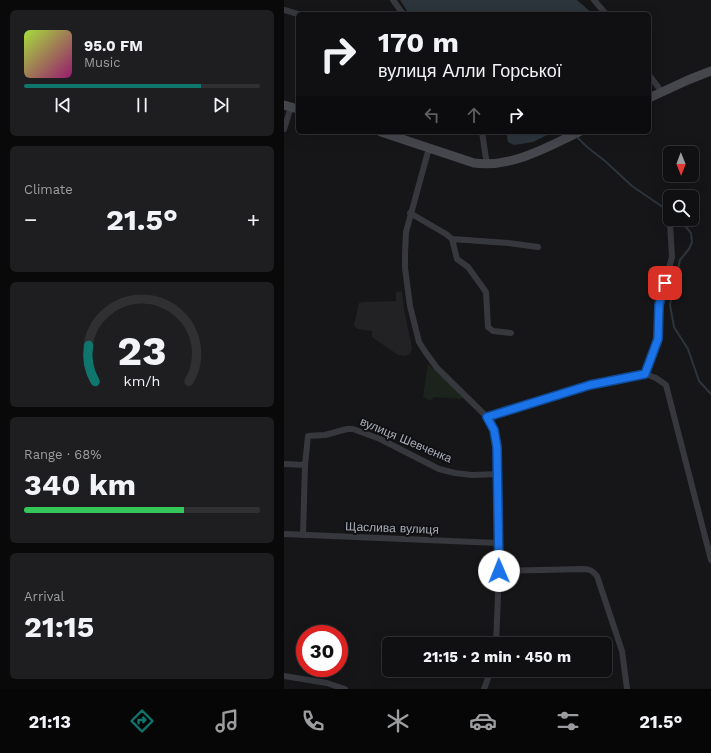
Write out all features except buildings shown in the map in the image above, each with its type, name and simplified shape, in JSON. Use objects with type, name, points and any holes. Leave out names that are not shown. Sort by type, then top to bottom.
[{"type":"main road","points":[[651,97],[711,71]]},
{"type":"main road","points":[[387,134],[474,163],[487,164],[509,161],[532,153],[575,134]]},
{"type":"street","points":[[392,0],[401,12]]},
{"type":"street","points":[[594,0],[604,12]]},
{"type":"street","points":[[284,10],[296,13]]},
{"type":"street","points":[[651,78],[662,92]]},
{"type":"street","points":[[284,129],[291,107]]},
{"type":"street","points":[[482,134],[487,164]]},
{"type":"street","points":[[429,148],[406,232],[405,268],[410,306],[419,342],[436,368],[487,417],[496,437],[499,474],[499,571],[496,637]]},
{"type":"street","points":[[410,213],[452,239],[508,243],[538,247]]},
{"type":"street","points":[[645,374],[658,339],[659,305],[672,257],[670,226]]},
{"type":"street","points":[[452,239],[457,259],[468,267],[486,292],[488,327],[492,331],[511,333]]},
{"type":"street","points":[[487,417],[590,385],[645,374],[656,378],[666,385],[711,560]]},
{"type":"street","name":"вулиця Шевченка","points":[[303,535],[305,466],[308,436],[325,435],[347,429],[353,429],[380,439],[439,469],[472,475],[499,474]]},
{"type":"street","points":[[284,464],[305,466]]},
{"type":"street","name":"Щаслива вулиця","points":[[284,534],[498,543]]},
{"type":"street","points":[[499,571],[589,569],[593,572],[597,576],[622,651],[627,689]]},
{"type":"street","points":[[284,676],[327,683],[345,689]]},
{"type":"street","points":[[484,689],[488,677]]},
{"type":"shaded area","points":[[400,0],[577,0],[591,12],[408,12]]},
{"type":"shaded area","points":[[506,134],[549,134],[533,142],[514,145],[508,142]]},
{"type":"shaded area","points":[[402,291],[404,310],[412,348],[410,354],[405,356],[398,355],[372,337],[372,331],[357,329],[354,325],[359,303],[396,301],[396,292]]},
{"type":"shaded area","points":[[428,364],[463,397],[461,399],[434,397],[430,401],[423,397]]},
{"type":"waterway","points":[[576,136],[632,186],[663,207]]},
{"type":"waterway","points":[[685,226],[691,233],[692,242],[689,249],[680,260],[670,305],[674,327],[688,349],[699,381],[711,394]]},
{"type":"route","points":[[499,571],[499,474],[497,447],[494,430],[487,417],[590,385],[645,374],[658,339],[659,305],[665,283]]}]
